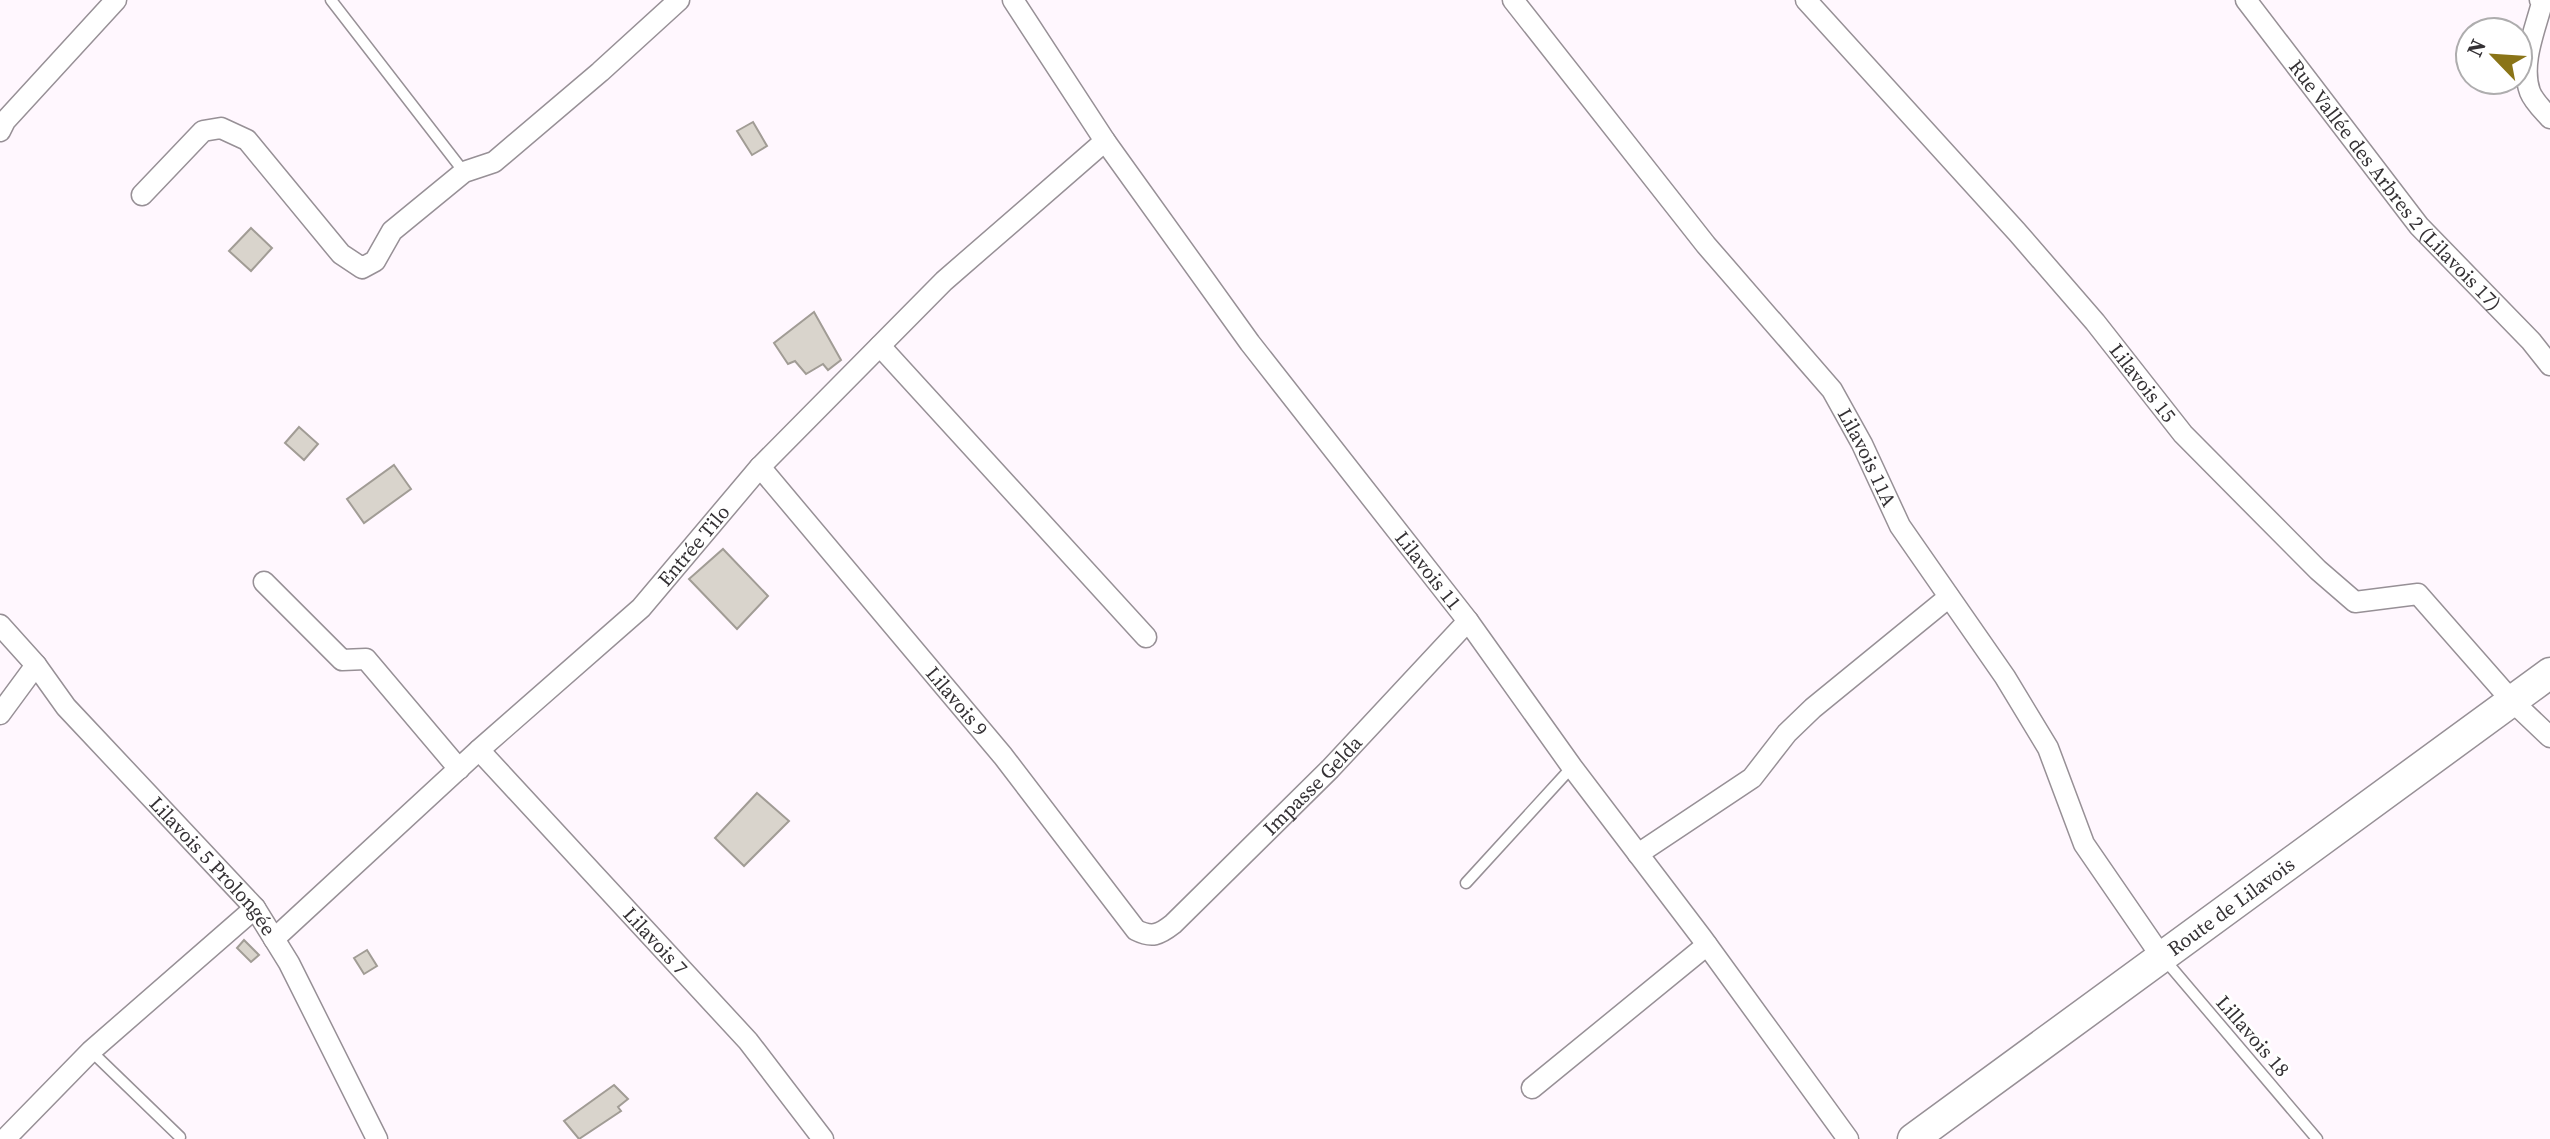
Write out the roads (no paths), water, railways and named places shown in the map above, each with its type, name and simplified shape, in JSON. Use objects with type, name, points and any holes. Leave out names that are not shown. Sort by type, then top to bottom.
[{"type":"main road","name":"Route de Lilavois","points":[[1913,1139],[2550,673]]},
{"type":"street","points":[[142,195],[203,131],[221,128],[247,140],[341,254],[362,268],[375,261],[392,231],[464,172],[494,162],[679,0]]},
{"type":"street","name":"Lilavois 11","points":[[1013,0],[1105,141],[1250,343],[1468,621],[1572,767],[1848,1139]]},
{"type":"street","name":"Lilavois 11A","points":[[1514,0],[1706,245],[1832,390],[1862,444],[1900,526],[2005,677],[2048,748],[2084,844],[2161,956]]},
{"type":"street","name":"Lilavois 15","points":[[1806,0],[2017,232],[2095,322],[2183,434],[2318,570],[2355,602],[2418,594],[2512,701]]},
{"type":"street","name":"Rue Vallée des Arbres 2 (Lilavois 17)","points":[[2246,0],[2419,226],[2531,341],[2550,365]]},
{"type":"street","points":[[2540,0],[2542,3],[2529,51],[2527,73],[2531,94],[2550,118]]},
{"type":"street","points":[[2,123],[111,2]]},
{"type":"street","name":"Entrée Tilo","points":[[274,939],[479,750],[641,608],[760,467],[944,281],[1105,141]]},
{"type":"street","points":[[880,346],[1146,637]]},
{"type":"street","name":"Lilavois 9","points":[[760,467],[1003,756],[1136,930],[1148,936]]},
{"type":"street","points":[[264,582],[342,660],[366,659],[459,769]]},
{"type":"street","points":[[1638,854],[1752,778],[1787,733],[1813,708],[1949,597]]},
{"type":"street","name":"Impasse Gelda","points":[[1148,936],[1161,933],[1173,924],[1330,769],[1468,621]]},
{"type":"street","name":"Lilavois 5 Prolongée","points":[[0,625],[36,665],[66,707],[255,908],[289,963],[377,1139]]},
{"type":"street","points":[[0,714],[36,665]]},
{"type":"street","points":[[2512,701],[2550,737]]},
{"type":"street","name":"Lilavois 7","points":[[479,750],[748,1041],[823,1139]]},
{"type":"street","points":[[5,1139],[91,1051],[255,908]]},
{"type":"street","points":[[1532,1088],[1707,945]]},
{"type":"lane","points":[[331,0],[464,172]]},
{"type":"lane","points":[[1466,883],[1572,767]]},
{"type":"lane","name":"Lillavois 18","points":[[2161,956],[2317,1139]]},
{"type":"lane","points":[[91,1051],[180,1137]]}]
